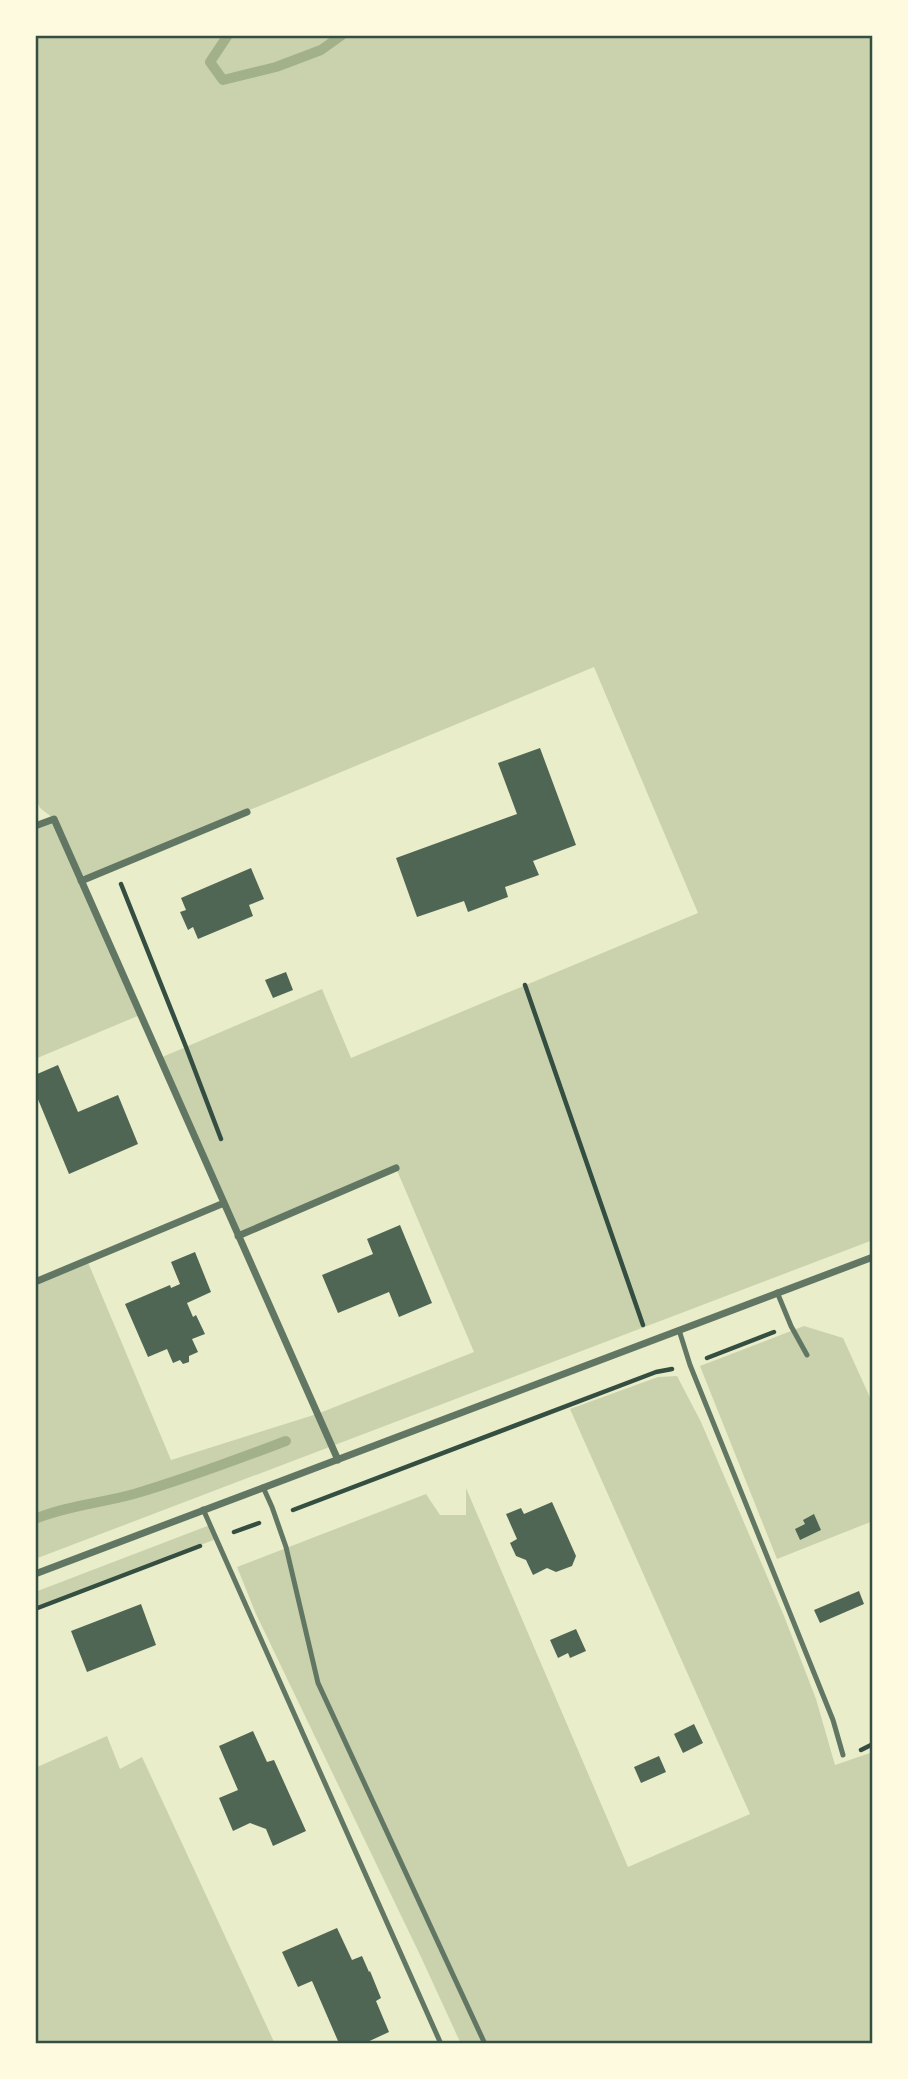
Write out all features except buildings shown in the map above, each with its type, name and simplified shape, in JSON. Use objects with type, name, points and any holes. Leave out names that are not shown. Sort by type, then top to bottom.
[{"type":"street","points":[[81,881],[247,812]]},
{"type":"street","points":[[35,826],[54,818],[338,1460]]},
{"type":"street","points":[[238,1236],[396,1168]]},
{"type":"street","points":[[35,1282],[224,1203]]},
{"type":"street","points":[[35,1574],[873,1257]]},
{"type":"lane","points":[[777,1292],[807,1355]]},
{"type":"lane","points":[[679,1330],[690,1364],[833,1720],[844,1755]]},
{"type":"lane","points":[[263,1487],[286,1547],[318,1683],[485,2044]]},
{"type":"lane","points":[[203,1510],[441,2044]]},
{"type":"path","points":[[114,867],[187,1047],[223,1148]]},
{"type":"path","points":[[525,985],[649,1343]]},
{"type":"path","points":[[35,1609],[656,1372],[690,1364],[791,1326]]},
{"type":"green space","points":[[35,35],[873,35],[873,1240],[35,1559],[35,1282],[87,1260],[171,1460],[317,1414],[474,1352],[396,1168],[238,1236],[160,1058],[322,989],[351,1058],[698,913],[594,667],[81,880],[140,1015],[35,1059],[35,826],[53,818],[40,808],[35,797]]},
{"type":"green space","points":[[804,1326],[843,1338],[873,1404],[873,1521],[777,1559],[700,1366]]},
{"type":"green space","points":[[677,1376],[701,1422],[784,1616],[816,1699],[835,1765],[873,1752],[873,2044],[461,2044],[256,1614],[237,1567],[426,1494],[440,1515],[466,1515],[466,1488],[628,1867],[750,1814],[570,1409],[658,1377]]},
{"type":"green space","points":[[210,1525],[216,1539],[35,1609],[35,1592]]},
{"type":"green space","points":[[107,1736],[120,1769],[142,1757],[275,2044],[35,2044],[35,1768]]},
{"type":"waterway","points":[[228,35],[210,62],[223,80],[276,67],[321,50],[342,35]]},
{"type":"waterway","points":[[35,1519],[153,1488],[286,1441]]}]
